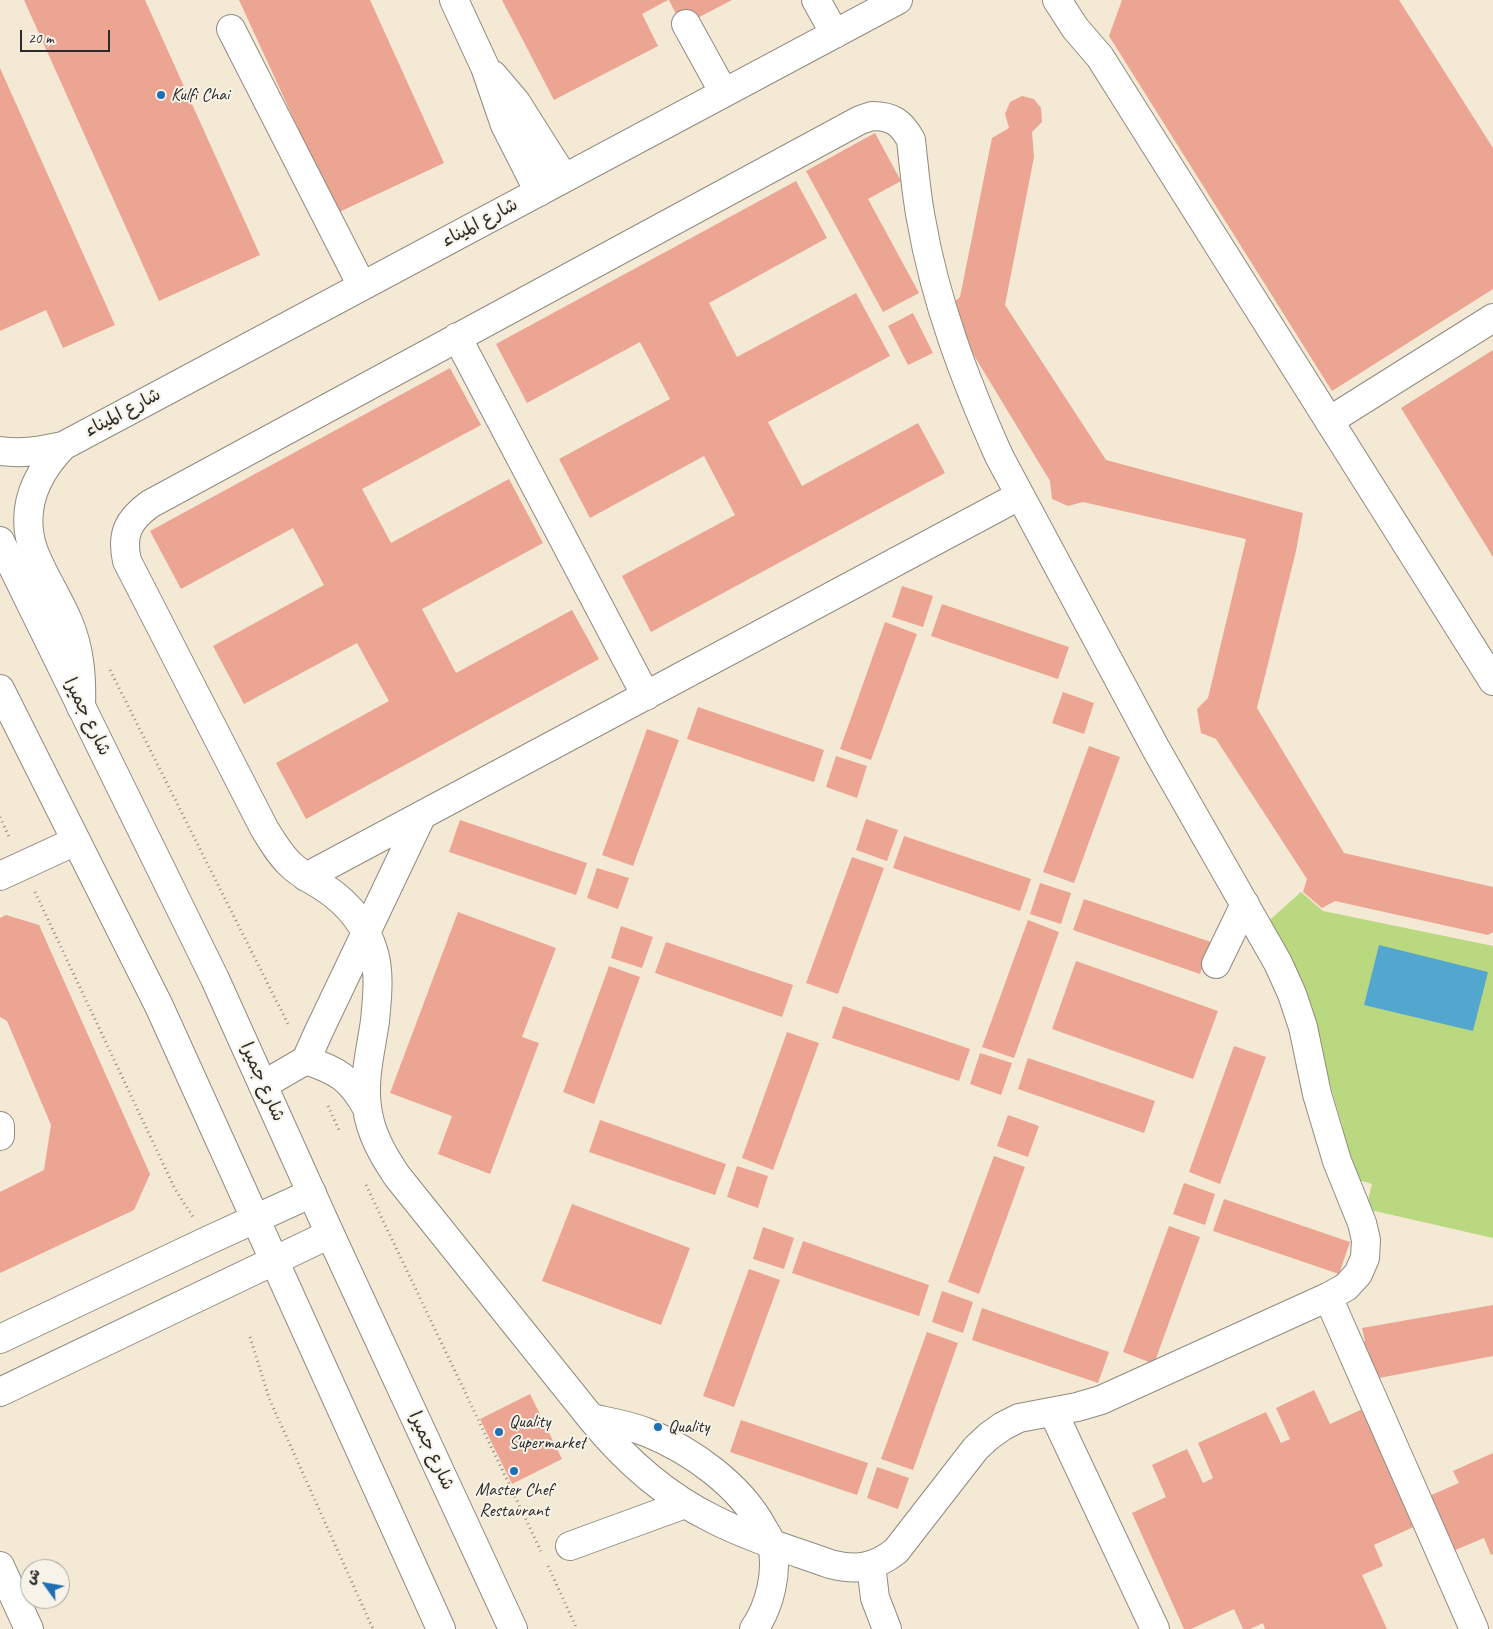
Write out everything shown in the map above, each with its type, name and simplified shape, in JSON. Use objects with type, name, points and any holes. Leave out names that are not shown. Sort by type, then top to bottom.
[{"type":"street","points":[[454,0],[484,68],[505,125],[539,192]]},
{"type":"street","points":[[816,0],[842,30]]},
{"type":"street","points":[[836,0],[842,30]]},
{"type":"street","name":"شارع الميناء","points":[[63,446],[898,0]]},
{"type":"street","points":[[1057,0],[1075,28],[1100,57],[1493,681]]},
{"type":"street","points":[[1076,0],[1100,57]]},
{"type":"street","points":[[693,21],[731,89]]},
{"type":"street","points":[[231,29],[362,286]]},
{"type":"street","points":[[484,68],[496,78],[516,102],[564,178]]},
{"type":"street","points":[[872,116],[884,116],[896,121],[905,129],[911,140],[921,220],[945,317],[979,410],[1019,496],[1156,749],[1278,963],[1292,994],[1303,1027],[1326,1128],[1343,1179],[1362,1223],[1366,1240],[1365,1258],[1358,1274],[1346,1287],[1328,1297],[1101,1400],[1019,1418],[1003,1426],[976,1448],[896,1551],[884,1560],[871,1565],[858,1568],[844,1568],[713,1520],[658,1486],[634,1466],[590,1418],[397,1176],[379,1148],[367,1108],[366,1083],[377,1000],[377,977],[374,954],[366,932],[355,914],[341,899],[289,864],[264,828],[128,561],[124,548],[126,534],[131,522],[139,512],[150,504],[860,120],[872,116]]},
{"type":"street","points":[[1329,421],[1493,318]]},
{"type":"street","points":[[457,338],[646,696]]},
{"type":"street","points":[[0,451],[13,453],[32,452],[63,446]]},
{"type":"street","points":[[63,446],[46,465],[37,480],[31,496],[28,523],[33,550],[68,622],[75,642],[80,663],[81,707]]},
{"type":"street","points":[[306,877],[1019,496]]},
{"type":"street","name":"شارع جميرا","points":[[0,541],[215,979],[330,1234],[513,1629]]},
{"type":"street","points":[[0,689],[159,1006],[442,1629]]},
{"type":"street","points":[[264,1085],[306,1060],[422,815]]},
{"type":"street","points":[[11,871],[76,841]]},
{"type":"street","points":[[1216,964],[1245,904]]},
{"type":"street","points":[[306,1060],[324,1066],[343,1076],[357,1090],[367,1108]]},
{"type":"street","points":[[0,1126],[0,1136]]},
{"type":"street","points":[[0,1339],[312,1193]]},
{"type":"street","points":[[0,1392],[330,1234]]},
{"type":"street","points":[[1328,1297],[1474,1629]]},
{"type":"street","points":[[1053,1412],[1155,1629]]},
{"type":"street","points":[[590,1418],[646,1432],[697,1458],[740,1496],[758,1518],[772,1543],[774,1570],[769,1596],[760,1621],[754,1629]]},
{"type":"street","points":[[570,1546],[685,1504]]},
{"type":"street","points":[[871,1565],[875,1598],[887,1629]]},
{"type":"street","points":[[0,1566],[29,1629]]},
{"type":"path","points":[[0,817],[11,871],[175,1189],[209,1240]]},
{"type":"path","points":[[250,1337],[269,1398],[373,1629]]},
{"type":"green space","points":[[1301,892],[1323,911],[1493,946],[1493,1238],[1366,1209],[1372,1184],[1349,1177],[1343,1128],[1305,999],[1263,926]]},
{"type":"water","points":[[1379,945],[1488,972],[1473,1031],[1364,1005]]},
{"type":"building","points":[[24,0],[145,0],[260,255],[159,301]]},
{"type":"building","points":[[239,0],[370,0],[444,163],[337,213]]},
{"type":"building","points":[[502,0],[668,0],[642,14],[658,46],[554,100]]},
{"type":"building","points":[[669,0],[732,0],[682,26]]},
{"type":"building","points":[[1122,0],[1399,0],[1493,148],[1493,289],[1332,391],[1109,36]]},
{"type":"building","points":[[0,68],[115,325],[63,348],[46,310],[0,331]]},
{"type":"building","points":[[1022,96],[1034,99],[1041,108],[1042,122],[1032,132],[1034,157],[1005,305],[1106,460],[1303,513],[1296,551],[1257,708],[1344,853],[1493,887],[1493,932],[1488,935],[1335,901],[1322,908],[1303,892],[1307,879],[1216,739],[1201,733],[1197,709],[1208,698],[1246,539],[1083,502],[1068,506],[1052,499],[1050,481],[946,309],[960,297],[992,138],[1009,128],[1005,114],[1010,102]]},
{"type":"building","points":[[875,133],[901,181],[868,199],[919,293],[883,312],[806,171]]},
{"type":"building","points":[[796,181],[827,238],[709,303],[737,357],[856,293],[890,356],[768,422],[802,486],[918,423],[945,473],[651,632],[622,576],[735,515],[704,456],[590,518],[559,459],[670,399],[640,342],[527,403],[496,344]]},
{"type":"building","points":[[913,313],[933,353],[908,365],[888,326]]},
{"type":"building","points":[[1493,350],[1493,557],[1401,408]]},
{"type":"building","points":[[450,368],[481,425],[362,489],[391,543],[509,479],[543,543],[422,609],[456,673],[572,610],[599,659],[306,819],[276,763],[389,701],[357,643],[244,704],[213,646],[324,585],[293,528],[181,589],[150,531]]},
{"type":"building","points":[[902,586],[933,596],[923,627],[892,617]]},
{"type":"building","points":[[942,604],[1069,647],[1058,679],[931,636]]},
{"type":"building","points":[[885,622],[917,634],[871,760],[840,749]]},
{"type":"building","points":[[1063,692],[1094,703],[1084,734],[1052,723]]},
{"type":"building","points":[[698,707],[824,750],[814,782],[687,739]]},
{"type":"building","points":[[647,729],[679,740],[633,866],[602,855]]},
{"type":"building","points":[[1089,746],[1120,757],[1074,883],[1043,872]]},
{"type":"building","points":[[836,756],[867,766],[857,798],[826,787]]},
{"type":"building","points":[[866,819],[898,830],[887,861],[856,850]]},
{"type":"building","points":[[460,820],[587,863],[576,895],[449,852]]},
{"type":"building","points":[[904,836],[1031,879],[1020,911],[893,868]]},
{"type":"building","points":[[852,857],[884,868],[838,994],[806,983]]},
{"type":"building","points":[[597,868],[629,878],[618,909],[587,898]]},
{"type":"building","points":[[1040,883],[1071,893],[1061,924],[1030,914]]},
{"type":"building","points":[[1084,899],[1211,942],[1200,974],[1073,930]]},
{"type":"building","points":[[458,912],[556,948],[522,1037],[539,1043],[490,1174],[438,1154],[452,1116],[390,1093]]},
{"type":"building","points":[[6,915],[39,925],[150,1174],[134,1210],[0,1273],[0,1192],[44,1170],[51,1125],[7,1021],[0,1017],[0,918]]},
{"type":"building","points":[[1028,920],[1059,932],[1014,1058],[982,1047]]},
{"type":"building","points":[[621,926],[653,937],[642,968],[611,958]]},
{"type":"building","points":[[666,942],[793,985],[782,1017],[655,973]]},
{"type":"building","points":[[1076,961],[1218,1011],[1193,1079],[1052,1029]]},
{"type":"building","points":[[609,966],[640,977],[594,1104],[563,1092]]},
{"type":"building","points":[[843,1006],[970,1049],[959,1081],[832,1038]]},
{"type":"building","points":[[787,1032],[819,1043],[773,1170],[742,1158]]},
{"type":"building","points":[[1234,1046],[1266,1057],[1220,1184],[1189,1172]]},
{"type":"building","points":[[980,1053],[1012,1063],[1001,1095],[970,1084]]},
{"type":"building","points":[[1028,1058],[1155,1101],[1144,1133],[1018,1089]]},
{"type":"building","points":[[1008,1115],[1039,1126],[1028,1157],[997,1146]]},
{"type":"building","points":[[600,1120],[726,1164],[715,1195],[589,1152]]},
{"type":"building","points":[[994,1156],[1025,1167],[979,1294],[948,1282]]},
{"type":"building","points":[[737,1166],[768,1176],[758,1208],[727,1197]]},
{"type":"building","points":[[1184,1183],[1215,1194],[1205,1225],[1173,1214]]},
{"type":"building","points":[[1224,1199],[1350,1242],[1339,1274],[1213,1231]]},
{"type":"building","points":[[572,1204],[690,1248],[661,1325],[542,1281]]},
{"type":"building","points":[[1169,1226],[1200,1237],[1154,1364],[1123,1352]]},
{"type":"building","points":[[763,1227],[794,1238],[784,1269],[753,1259]]},
{"type":"building","points":[[803,1241],[929,1285],[919,1316],[792,1273]]},
{"type":"building","points":[[749,1269],[780,1280],[734,1407],[703,1396]]},
{"type":"building","points":[[942,1291],[973,1302],[963,1333],[932,1322]]},
{"type":"building","points":[[1493,1305],[1493,1356],[1374,1379],[1356,1346],[1365,1341],[1362,1328]]},
{"type":"building","points":[[982,1308],[1109,1352],[1098,1383],[972,1340]]},
{"type":"building","points":[[927,1332],[958,1343],[913,1470],[881,1459]]},
{"type":"building","points":[[1314,1390],[1330,1424],[1367,1407],[1420,1524],[1374,1545],[1383,1566],[1362,1575],[1387,1629],[1265,1629],[1263,1623],[1250,1629],[1243,1629],[1234,1609],[1191,1629],[1184,1629],[1132,1513],[1166,1497],[1152,1465],[1187,1449],[1203,1483],[1213,1478],[1198,1443],[1266,1412],[1281,1443],[1290,1439],[1276,1408]]},
{"type":"building","points":[[530,1394],[562,1459],[512,1484],[480,1419]]},
{"type":"building","points":[[741,1420],[868,1463],[857,1495],[730,1452]]},
{"type":"building","points":[[1493,1453],[1493,1554],[1491,1555],[1484,1538],[1453,1551],[1429,1496],[1459,1483],[1453,1471]]},
{"type":"building","points":[[877,1467],[909,1478],[898,1509],[867,1498]]},
{"type":"place","name":"Kulfi Chai","points":[[161,95]]},
{"type":"place","name":"Quality","points":[[658,1427]]},
{"type":"place","name":"Quality Supermarket","points":[[499,1432]]},
{"type":"place","name":"Master Chef Restaurant","points":[[514,1471]]}]
